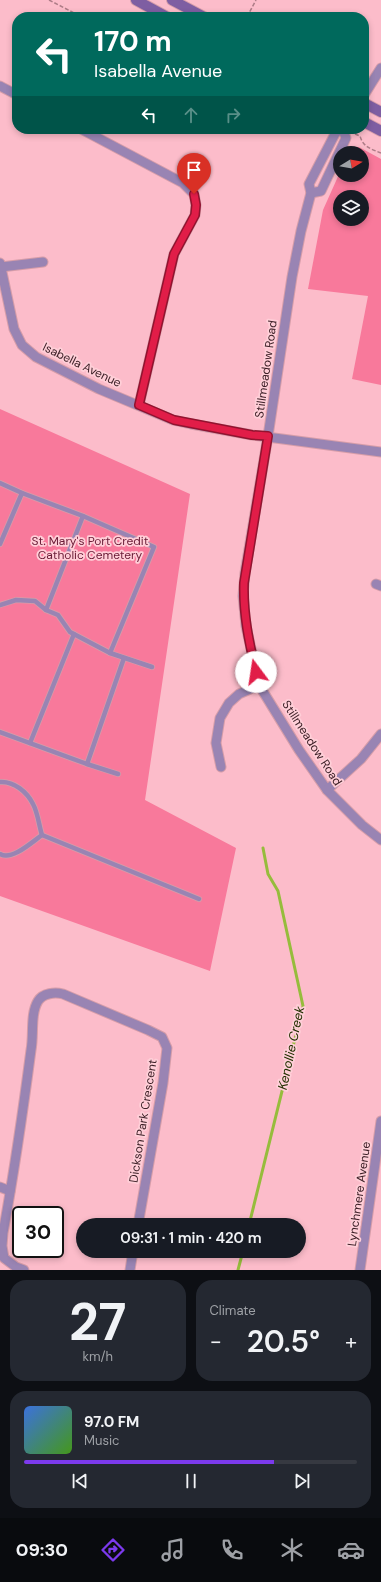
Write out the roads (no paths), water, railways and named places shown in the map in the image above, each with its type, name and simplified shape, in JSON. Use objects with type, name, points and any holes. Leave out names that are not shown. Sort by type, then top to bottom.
[{"type":"main road","points":[[136,0],[158,12]]},
{"type":"main road","points":[[172,0],[195,12]]},
{"type":"main road","points":[[369,106],[381,112]]},
{"type":"main road","points":[[369,125],[381,131]]},
{"type":"street","points":[[369,87],[381,68]]},
{"type":"street","points":[[0,86],[12,92]]},
{"type":"street","points":[[90,134],[183,183],[194,194],[196,205],[195,215],[174,254],[139,405]]},
{"type":"street","name":"Stillmeadow Road","points":[[335,134],[309,184],[311,193],[301,231],[292,277],[268,436],[245,573],[243,596],[248,637],[259,685],[299,750],[327,790],[362,825],[381,840]]},
{"type":"street","name":"Stillmeadow Road","points":[[311,193],[321,191],[346,138],[345,134]]},
{"type":"street","points":[[1,265],[43,262]]},
{"type":"street","name":"Isabella Avenue","points":[[1,265],[14,329],[22,345],[36,357],[99,389],[174,420],[252,435],[381,452]]},
{"type":"street","points":[[220,767],[216,743],[220,718],[229,703],[239,694],[259,685]]},
{"type":"street","points":[[327,790],[361,759],[381,734]]},
{"type":"street","name":"Dickson Park Crescent","points":[[24,1270],[16,1267],[4,1258],[2,1246],[32,1047],[34,1014],[38,1002],[43,996],[56,993],[148,1030],[162,1037],[167,1048],[163,1083],[139,1218]]},
{"type":"street","name":"Lynchmere Avenue","points":[[360,1270],[381,1121]]},
{"type":"street","points":[[0,1187],[10,1190]]},
{"type":"street","points":[[130,1270],[132,1258]]},
{"type":"lane","points":[[0,482],[22,493],[84,516],[154,547],[110,653]]},
{"type":"lane","points":[[0,544],[22,493]]},
{"type":"lane","points":[[46,610],[84,516]]},
{"type":"lane","points":[[0,605],[16,600],[35,601],[46,610],[58,615],[70,632],[110,653],[152,667]]},
{"type":"lane","points":[[30,743],[74,634]]},
{"type":"lane","points":[[87,764],[124,658]]},
{"type":"lane","points":[[0,732],[118,774]]},
{"type":"lane","points":[[0,782],[20,787],[34,804],[42,835]]},
{"type":"lane","points":[[0,854],[3,856],[16,854],[42,835]]},
{"type":"lane","points":[[42,835],[199,899]]},
{"type":"waterway","name":"Kenollie Creek","points":[[251,1218],[303,1006],[278,891],[268,874],[263,848]]},
{"type":"waterway","name":"Kenollie Creek","points":[[238,1270],[241,1258]]},
{"type":"park label","name":"St. Mary's Port Credit Catholic Cemetery","points":[[90,548]]}]
